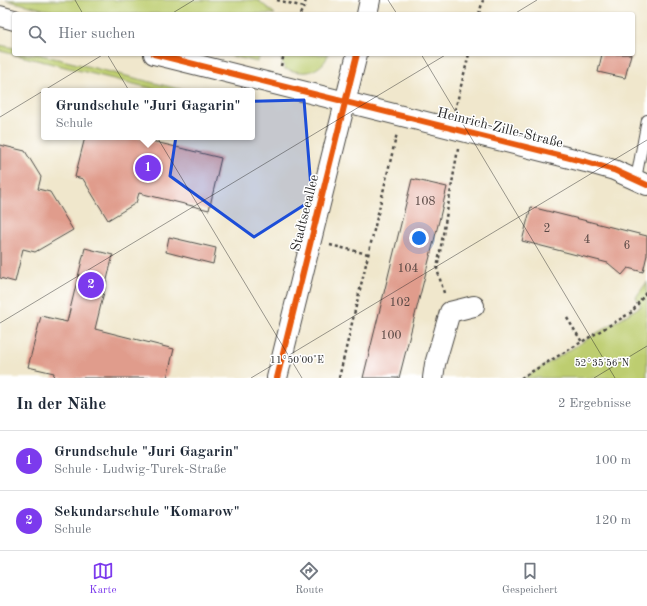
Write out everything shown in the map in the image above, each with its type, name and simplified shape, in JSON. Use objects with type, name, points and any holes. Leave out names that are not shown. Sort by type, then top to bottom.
[{"type":"street","points":[[367,12],[370,0]]},
{"type":"street","points":[[0,16],[12,19]]},
{"type":"street","name":"Heinrich-Zille-Straße","points":[[162,56],[586,162],[614,170],[642,182]]},
{"type":"street","name":"Stadtseeallee","points":[[277,378],[356,56]]},
{"type":"street","points":[[433,378],[435,364],[450,312],[474,306]]},
{"type":"lane","points":[[642,182],[647,120]]},
{"type":"path","points":[[277,0],[304,7]]},
{"type":"path","points":[[301,12],[306,0]]},
{"type":"path","points":[[480,12],[483,0]]},
{"type":"path","points":[[450,312],[437,269],[456,130],[469,56]]},
{"type":"path","points":[[339,378],[402,116]]},
{"type":"path","points":[[311,240],[368,254]]},
{"type":"path","points":[[522,378],[632,312],[647,291]]},
{"type":"path","points":[[567,318],[582,342]]},
{"type":"highlighted area","points":[[304,100],[312,200],[254,237],[170,176],[181,103]]},
{"type":"green space","points":[[6,0],[256,0],[273,12],[55,12]]},
{"type":"green space","points":[[0,45],[12,48],[12,54],[0,51]]},
{"type":"green space","points":[[20,56],[46,56],[175,88],[150,88]]},
{"type":"green space","points":[[232,56],[260,56],[257,62]]},
{"type":"green space","points":[[280,56],[328,56],[318,68],[310,72],[297,72],[285,69]]},
{"type":"green space","points":[[647,282],[647,378],[524,378],[641,306],[636,297]]},
{"type":"building","points":[[602,56],[630,56],[625,78],[598,72]]},
{"type":"building","points":[[84,140],[147,140],[221,158],[209,210],[139,193],[136,203],[108,220],[83,179],[75,177]]},
{"type":"building","points":[[0,145],[25,151],[41,177],[38,189],[50,192],[73,230],[35,252],[23,249],[15,282],[0,278]]},
{"type":"building","points":[[412,179],[447,187],[439,221],[399,378],[363,378]]},
{"type":"building","points":[[531,207],[647,236],[647,255],[643,272],[628,268],[622,275],[608,263],[522,241]]},
{"type":"building","points":[[169,237],[216,248],[213,264],[166,252]]},
{"type":"building","points":[[85,248],[113,255],[95,329],[174,349],[167,378],[53,378],[54,373],[28,367],[41,316],[67,322]]},
{"type":"cycle path","points":[[162,56],[586,162],[614,170],[647,185]]},
{"type":"cycle path","points":[[277,378],[357,56]]},
{"type":"place","name":"Grundschule \"Juri Gagarin\"","points":[[148,168]]},
{"type":"place","name":"Sekundarschule \"Komarow\"","points":[[91,285]]}]
